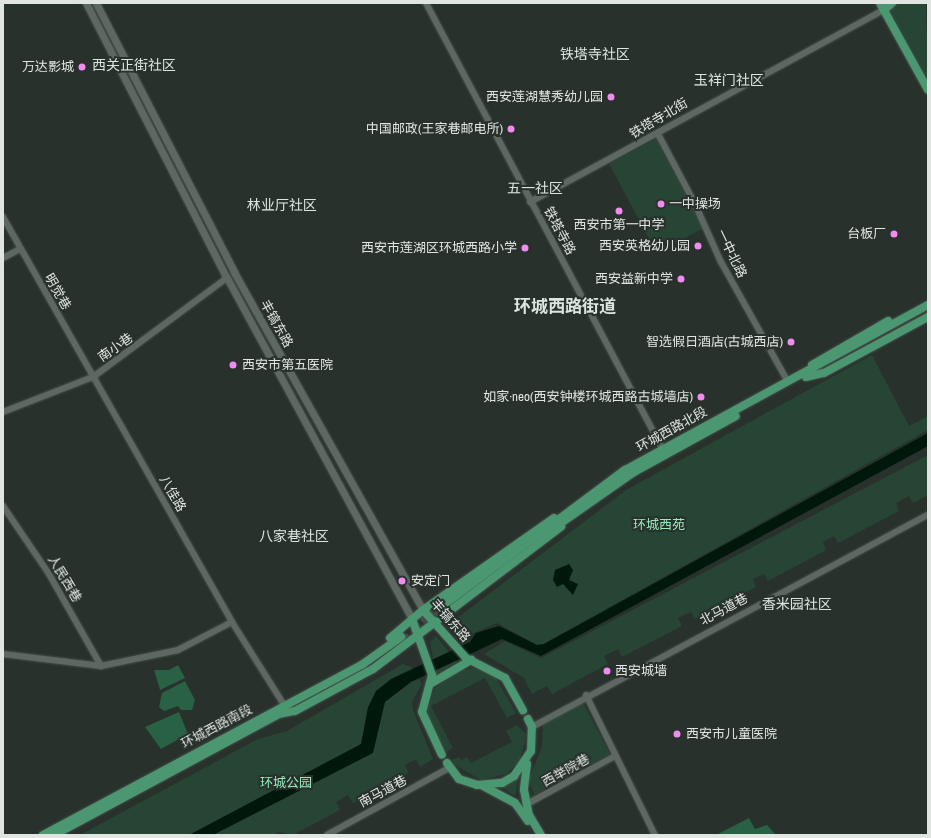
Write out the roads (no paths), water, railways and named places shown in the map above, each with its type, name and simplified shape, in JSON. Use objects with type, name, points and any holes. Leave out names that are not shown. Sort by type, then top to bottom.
[{"type":"main road","name":"丰镐东路","points":[[86,3],[227,278],[412,619],[420,635],[432,675],[430,684]]},
{"type":"main road","name":"丰镐东路","points":[[96,3],[234,272],[423,610],[468,659],[505,678],[523,710]]},
{"type":"main road","points":[[892,3],[883,6],[928,90]]},
{"type":"main road","points":[[803,376],[822,356],[928,300]]},
{"type":"main road","name":"环城西路北段","points":[[568,515],[634,472],[928,305]]},
{"type":"main road","name":"环城西路北段","points":[[446,606],[568,515],[662,448],[928,310]]},
{"type":"main road","points":[[803,376],[824,373],[928,317]]},
{"type":"main road","points":[[284,705],[289,698],[362,658],[423,610],[540,525],[568,515]]},
{"type":"main road","points":[[279,714],[295,711],[360,677],[420,635],[550,538],[568,515]]},
{"type":"main road","name":"环城西路南段","points":[[43,835],[363,664],[402,639],[366,668],[54,835]]},
{"type":"main road","points":[[442,755],[422,712],[430,684],[468,659]]},
{"type":"main road","points":[[528,719],[532,727],[531,751],[523,781],[526,804],[540,835]]},
{"type":"main road","points":[[483,786],[514,776],[531,751]]},
{"type":"main road","points":[[448,765],[459,779],[483,786],[520,808],[535,835]]},
{"type":"street","name":"铁塔寺路","points":[[426,3],[530,202],[662,448]]},
{"type":"street","name":"铁塔寺北街","points":[[530,202],[658,134],[664,126],[883,6]]},
{"type":"street","name":"一中北路","points":[[658,134],[695,204],[721,262],[788,382]]},
{"type":"street","name":"明觉巷","points":[[3,217],[93,377]]},
{"type":"street","points":[[3,258],[20,249]]},
{"type":"street","name":"南小巷","points":[[3,412],[93,377],[227,278]]},
{"type":"street","name":"八佳路","points":[[93,377],[232,622],[284,705]]},
{"type":"street","name":"人民西巷","points":[[3,506],[49,574],[101,666]]},
{"type":"street","name":"北马道巷","points":[[532,727],[586,695],[928,516]]},
{"type":"street","points":[[3,654],[101,666],[178,650],[232,622]]},
{"type":"street","points":[[586,695],[655,835]]},
{"type":"street","name":"西举院巷","points":[[526,804],[615,756]]},
{"type":"street","name":"南马道巷","points":[[327,835],[448,765]]},
{"type":"tunnel","points":[[412,628],[445,604]]},
{"type":"tunnel","points":[[403,641],[422,627]]},
{"type":"place","name":"万达影城","points":[[82,67]]},
{"type":"place","name":"西安莲湖慧秀幼儿园","points":[[611,97]]},
{"type":"place","name":"中国邮政(王家巷邮电所)","points":[[511,129]]},
{"type":"place","name":"一中操场","points":[[661,204]]},
{"type":"place","name":"西安市第一中学","points":[[619,211]]},
{"type":"place","name":"台板厂","points":[[894,234]]},
{"type":"place","name":"西安英格幼儿园","points":[[698,246]]},
{"type":"place","name":"西安市莲湖区环城西路小学","points":[[525,248]]},
{"type":"place","name":"西安益新中学","points":[[681,279]]},
{"type":"place","name":"智选假日酒店(古城西店)","points":[[791,342]]},
{"type":"place","name":"西安市第五医院","points":[[233,365]]},
{"type":"place","name":"如家·neo(西安钟楼环城西路古城墙店)","points":[[701,397]]},
{"type":"place","name":"安定门","points":[[402,581]]},
{"type":"place","name":"西安城墙","points":[[607,671]]},
{"type":"place","name":"西安市儿童医院","points":[[677,734]]},
{"type":"district","name":"铁塔寺社区","points":[[595,54]]},
{"type":"district","name":"西关正街社区","points":[[134,65]]},
{"type":"district","name":"玉祥门社区","points":[[729,80]]},
{"type":"district","name":"五一社区","points":[[535,188]]},
{"type":"district","name":"林业厅社区","points":[[282,205]]},
{"type":"district","name":"环城西路街道","points":[[565,306]]},
{"type":"district","name":"八家巷社区","points":[[294,536]]},
{"type":"district","name":"香米园社区","points":[[797,604]]},
{"type":"park label","name":"环城西苑","points":[[659,525]]},
{"type":"park label","name":"环城公园","points":[[286,783]]}]
